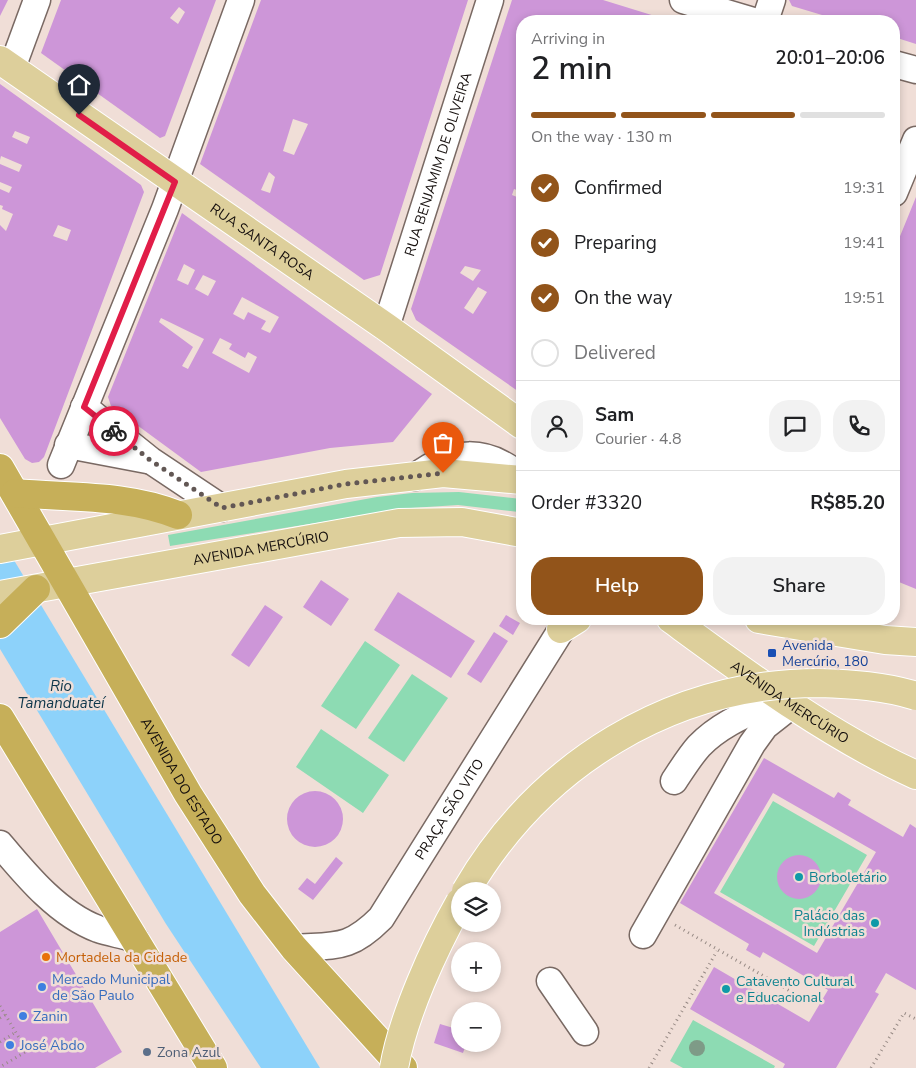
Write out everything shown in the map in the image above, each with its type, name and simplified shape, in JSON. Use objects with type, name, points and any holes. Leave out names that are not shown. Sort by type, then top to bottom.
[{"type":"highway","name":"AVENIDA DO ESTADO","points":[[0,468],[15,492],[37,542],[51,585],[252,894],[294,948],[403,1068]]},
{"type":"highway","points":[[15,492],[120,499],[146,503],[178,515]]},
{"type":"highway","points":[[0,624],[51,585]]},
{"type":"highway","points":[[0,718],[213,1068]]},
{"type":"main road","name":"RUA SANTA ROSA","points":[[6,64],[386,327],[516,421]]},
{"type":"main road","points":[[0,549],[346,484],[443,473],[516,479]]},
{"type":"main road","name":"AVENIDA MERCÚRIO","points":[[0,595],[399,523],[462,522],[516,532]]},
{"type":"main road","name":"AVENIDA MERCÚRIO","points":[[680,625],[788,701],[862,748],[916,775]]},
{"type":"main road","points":[[795,625],[885,640],[916,642]]},
{"type":"main road","points":[[890,625],[916,635]]},
{"type":"main road","points":[[473,882],[518,820],[560,777],[597,750],[645,721],[696,702],[741,690],[798,684],[849,684],[916,696]]},
{"type":"main road","points":[[394,1068],[418,991],[451,918]]},
{"type":"street","points":[[6,64],[37,0]]},
{"type":"street","points":[[150,460],[65,455],[175,182],[241,0]]},
{"type":"street","name":"RUA BENJAMIM DE OLIVEIRA","points":[[386,327],[490,0]]},
{"type":"street","points":[[683,0],[733,15]]},
{"type":"street","points":[[767,15],[772,0]]},
{"type":"street","points":[[900,66],[916,70]]},
{"type":"street","points":[[900,179],[916,140]]},
{"type":"street","points":[[84,407],[150,460],[222,508]]},
{"type":"street","name":"PRAÇA SÃO VITO","points":[[294,948],[350,942],[366,932],[381,918],[567,625]]},
{"type":"street","points":[[674,781],[699,746],[716,732],[736,719],[788,701]]},
{"type":"street","points":[[650,924],[752,744],[764,726],[788,701]]},
{"type":"street","points":[[0,844],[36,887],[61,906],[98,928],[136,939]]},
{"type":"street","points":[[550,981],[585,1032]]},
{"type":"path","points":[[650,924],[717,951],[809,1002]]},
{"type":"path","points":[[648,1068],[717,951]]},
{"type":"path","points":[[0,1006],[27,1051],[0,1067]]},
{"type":"path","points":[[872,1068],[904,1013],[916,1019]]},
{"type":"path","points":[[0,1018],[5,1015]]},
{"type":"path","points":[[0,1042],[16,1032]]},
{"type":"green space","points":[[459,492],[516,498],[516,512],[458,505],[411,508],[170,546],[168,535],[377,497],[412,493]]},
{"type":"green space","points":[[365,641],[400,665],[356,729],[321,706]]},
{"type":"green space","points":[[412,674],[448,698],[404,762],[368,738]]},
{"type":"green space","points":[[321,729],[389,775],[363,813],[296,767]]},
{"type":"green space","points":[[773,801],[867,855],[814,946],[720,892]]},
{"type":"green space","points":[[693,1020],[775,1066],[774,1068],[683,1068],[670,1061]]},
{"type":"water","name":"Rio Tamanduateí","points":[[0,537],[320,1068],[261,1068],[166,924],[0,649]]},
{"type":"building","points":[[0,0],[8,0],[0,16]]},
{"type":"building","points":[[61,0],[216,0],[165,136],[160,138],[41,53]],"holes":[[[179,7],[185,12],[178,24],[170,18]]]},
{"type":"building","points":[[261,0],[468,0],[380,275],[364,280],[200,164]],"holes":[[[293,119],[308,124],[294,155],[283,151]],[[269,172],[275,177],[270,193],[261,190]]]},
{"type":"building","points":[[512,0],[603,0],[652,15],[516,15],[516,190],[514,189],[512,195],[516,197],[516,390],[416,320],[411,309]],"holes":[[[465,266],[481,270],[473,281],[460,273]],[[478,287],[487,292],[473,314],[464,308]]]},
{"type":"building","points":[[789,0],[916,0],[916,44],[900,39],[900,15],[822,15],[792,6]]},
{"type":"building","points":[[0,84],[141,185],[144,192],[44,457],[39,462],[32,463],[25,459],[0,418],[0,225],[6,231],[13,214],[2,209],[3,206],[0,205],[0,189],[9,193],[12,187],[0,182],[0,164],[19,172],[22,165],[1,156],[0,160]],"holes":[[[15,131],[30,137],[27,144],[12,137]],[[58,225],[71,230],[67,241],[53,236]]]},
{"type":"building","points":[[916,197],[916,589],[900,582],[900,236]]},
{"type":"building","points":[[182,213],[432,394],[393,442],[330,448],[201,472],[111,406],[108,397]],"holes":[[[184,264],[195,270],[188,285],[177,280]],[[203,275],[216,281],[208,296],[195,289]],[[242,297],[279,317],[270,333],[261,329],[266,321],[248,312],[244,320],[233,314]],[[161,318],[204,339],[188,369],[182,366],[193,347],[159,322]],[[220,338],[232,344],[229,349],[245,358],[248,352],[257,357],[249,373],[212,353]]]},
{"type":"building","points":[[321,580],[349,599],[331,626],[303,607]]},
{"type":"building","points":[[398,592],[475,641],[451,678],[374,630]]},
{"type":"building","points":[[265,605],[283,617],[249,667],[231,655]]},
{"type":"building","points":[[506,615],[516,621],[516,625],[519,625],[513,635],[499,626]]},
{"type":"building","points":[[494,632],[508,641],[481,683],[467,674]]},
{"type":"building","name":"Palácio das Indústrias","points":[[764,758],[834,798],[838,792],[851,800],[848,805],[903,837],[910,824],[916,828],[916,990],[886,973],[875,992],[879,994],[836,1068],[783,1068],[785,1064],[690,1009],[714,967],[809,1022],[828,990],[763,952],[760,958],[746,950],[749,944],[680,903]],"holes":[[[773,793],[876,852],[817,953],[714,893]]]},
{"type":"building","points":[[315,791],[330,796],[338,804],[343,819],[338,834],[330,842],[315,847],[300,842],[292,834],[287,819],[292,804],[300,796]]},
{"type":"building","name":"Borboletário","points":[[795,855],[803,855],[815,861],[821,877],[815,893],[803,899],[795,899],[783,893],[777,881],[777,873],[783,861]]},
{"type":"building","points":[[336,857],[343,863],[313,900],[298,889],[307,878],[315,884]]},
{"type":"building","name":"Mercado Municipal de São Paulo","points":[[37,909],[122,1052],[95,1068],[0,1068],[0,932]]},
{"type":"building","points":[[440,1024],[451,1027],[451,1049],[434,1043]]},
{"type":"way so far","points":[[114,431],[150,460],[222,508],[346,484],[443,473]]},
{"type":"place","name":"Avenida Mercúrio, 180","points":[[772,653]]},
{"type":"place","name":"Borboletário","points":[[799,877]]},
{"type":"place","name":"Palácio das Indústrias","points":[[875,923]]},
{"type":"place","name":"Mortadela da Cidade","points":[[46,957]]},
{"type":"place","name":"Mercado Municipal de São Paulo","points":[[42,987]]},
{"type":"place","name":"Catavento Cultural e Educacional","points":[[726,989]]},
{"type":"place","name":"Zanin","points":[[23,1016]]},
{"type":"place","name":"José Abdo","points":[[10,1045]]},
{"type":"place","name":"Zona Azul","points":[[147,1052]]},
{"type":"route","points":[[79,115],[175,182],[84,407],[114,431]]}]
